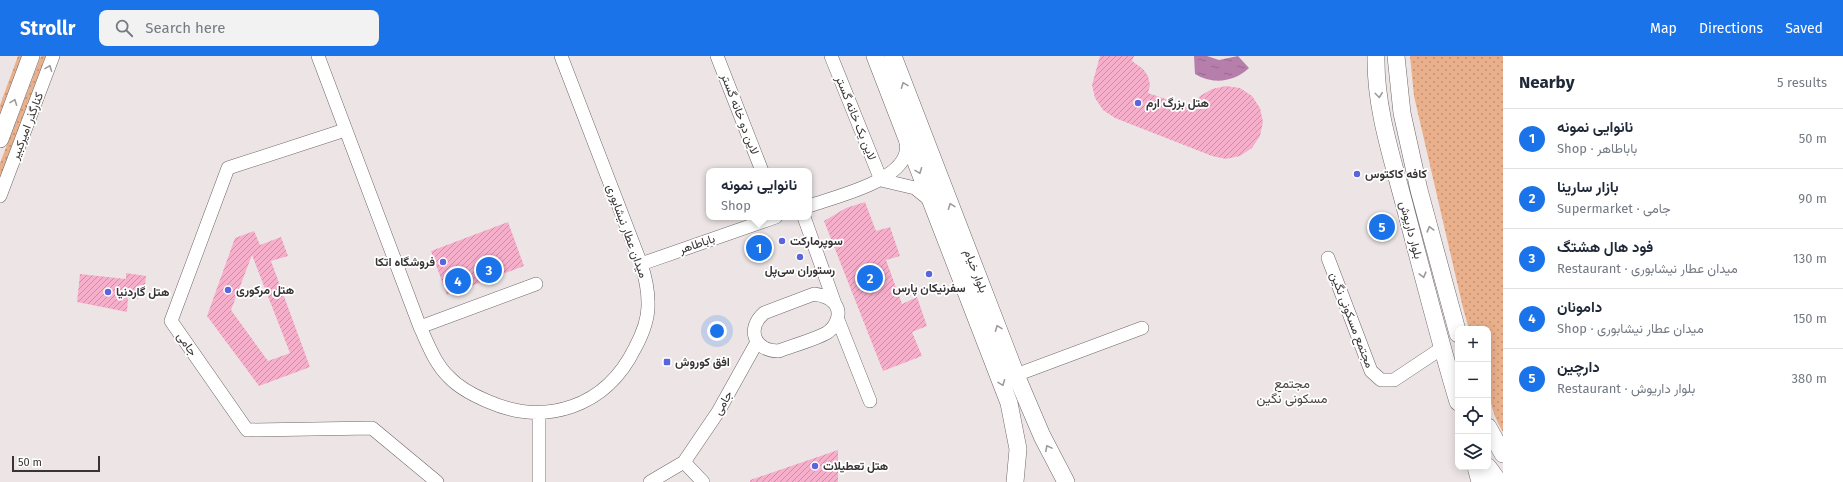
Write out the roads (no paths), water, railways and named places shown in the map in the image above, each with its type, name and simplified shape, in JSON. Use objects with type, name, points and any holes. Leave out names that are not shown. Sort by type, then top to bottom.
[{"type":"main road","points":[[0,139],[31,56]]},
{"type":"main road","name":"بلوار خیام","points":[[875,56],[1009,403],[1018,449],[1015,482]]},
{"type":"main road","name":"بلوار خیام","points":[[893,56],[1016,376],[1042,436],[1066,482]]},
{"type":"main road","name":"بلوار داریوش","points":[[1376,56],[1376,70],[1382,116],[1442,348],[1457,398]]},
{"type":"main road","name":"بلوار داریوش","points":[[1396,56],[1402,113],[1419,190],[1456,326]]},
{"type":"main road","points":[[1491,432],[1503,454]]},
{"type":"main road","points":[[1477,470],[1480,482]]},
{"type":"main road","points":[[1490,470],[1499,482]]},
{"type":"street","name":"کنارگذر امیرکبیر","points":[[0,196],[53,56]]},
{"type":"street","name":"میدان عطار نیشابوری","points":[[318,56],[420,327],[435,358],[448,376],[463,388],[483,400],[522,412],[538,413],[569,409],[603,390],[625,366],[639,341],[645,323],[648,303],[647,284],[641,264],[561,56]]},
{"type":"street","name":"لاین دو خانه گستر","points":[[718,56],[761,168]]},
{"type":"street","name":"لاین یک خانه گستر","points":[[831,56],[881,180]]},
{"type":"street","name":"جامی","points":[[345,130],[228,168],[171,321],[247,430],[372,428],[436,482]]},
{"type":"street","points":[[812,205],[881,180],[899,165],[906,152],[906,137]]},
{"type":"street","points":[[881,180],[915,188],[931,201]]},
{"type":"street","name":"باباطاهر","points":[[641,264],[767,220]]},
{"type":"street","points":[[805,220],[838,311],[838,320],[870,401]]},
{"type":"street","name":"مجتمع مسکونی نگین","points":[[1328,258],[1371,371],[1381,380],[1394,380],[1442,348]]},
{"type":"street","points":[[420,327],[536,284]]},
{"type":"street","points":[[835,304],[822,294],[814,294],[764,313],[758,318],[754,326],[754,334],[757,342],[763,348],[770,351],[779,351],[828,332],[838,320]]},
{"type":"street","points":[[1016,376],[1142,328]]},
{"type":"street","name":"جامی","points":[[650,482],[684,462],[718,412],[757,342]]},
{"type":"street","points":[[538,413],[539,482]]},
{"type":"street","points":[[684,462],[703,482]]},
{"type":"water","points":[[1194,56],[1207,56],[1219,60],[1238,56],[1249,68],[1243,73],[1230,79],[1216,81],[1209,80],[1195,74]]},
{"type":"place","name":"هتل بزرگ ارم","points":[[1138,103]]},
{"type":"place","name":"کافه کاکتوس","points":[[1357,174]]},
{"type":"place","name":"دارچین","points":[[1382,227]]},
{"type":"place","name":"سوپرمارکت","points":[[782,241]]},
{"type":"place","name":"نانوایی نمونه","points":[[759,248]]},
{"type":"place","name":"رستوران سی‌پل","points":[[800,257]]},
{"type":"place","name":"فروشگاه اتکا","points":[[443,262]]},
{"type":"place","name":"فود هال هشتگ","points":[[489,270]]},
{"type":"place","name":"سفرنیکان پارس","points":[[929,274]]},
{"type":"place","name":"بازار سارینا","points":[[870,278]]},
{"type":"place","name":"دامونان","points":[[458,281]]},
{"type":"place","name":"هتل مرکوری","points":[[228,290]]},
{"type":"place","name":"هتل گاردنیا","points":[[108,292]]},
{"type":"place","name":"افق کوروش","points":[[667,362]]},
{"type":"place","name":"هتل تعطیلات","points":[[815,466]]},
{"type":"district","name":"مجتمع مسکونی نگین","points":[[1292,390]]}]
